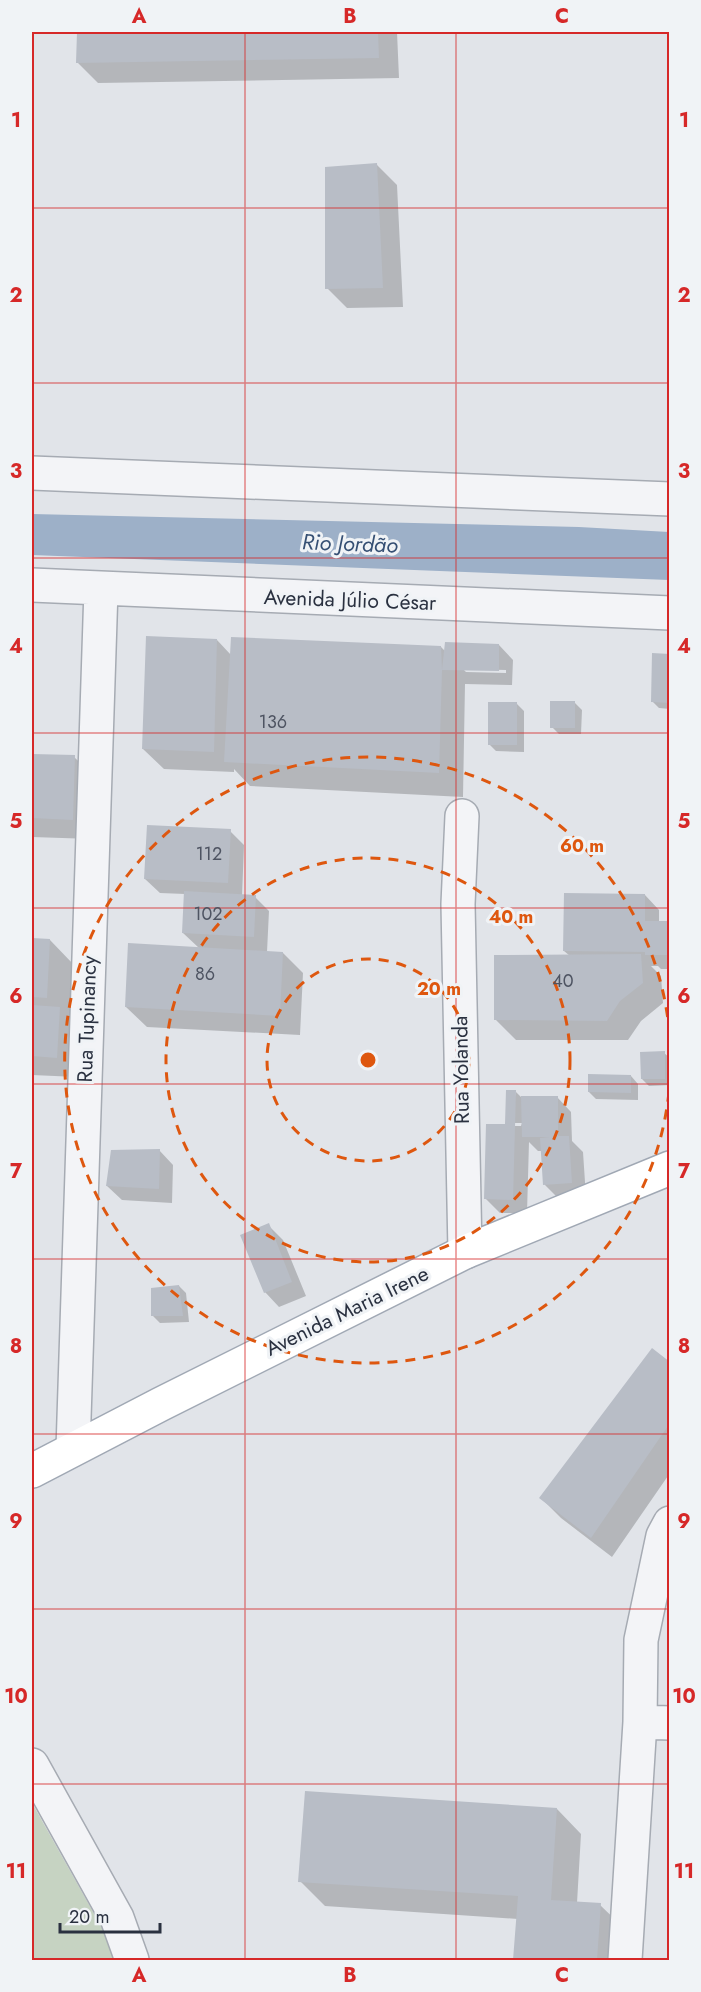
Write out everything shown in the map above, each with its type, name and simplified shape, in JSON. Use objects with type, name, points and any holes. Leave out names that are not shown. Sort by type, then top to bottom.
[{"type":"main road","name":"Avenida Maria Irene","points":[[32,1472],[73,1449],[465,1252],[669,1168]]},
{"type":"street","points":[[32,472],[669,499]]},
{"type":"street","name":"Avenida Júlio César","points":[[32,585],[669,613]]},
{"type":"street","name":"Rua Tupinancy","points":[[73,1449],[101,589]]},
{"type":"street","name":"Rua Yolanda","points":[[462,816],[458,904],[465,1252]]},
{"type":"street","points":[[626,1960],[655,1722],[640,1640],[663,1536],[669,1523]]},
{"type":"street","points":[[32,1765],[117,1918],[132,1960]]},
{"type":"green space","points":[[32,1803],[106,1935],[116,1960],[32,1960]]},
{"type":"water","name":"Rio Jordão","points":[[32,514],[579,527],[669,532],[669,580],[32,555]]},
{"type":"building","points":[[77,32],[378,32],[379,58],[76,63]]},
{"type":"building","points":[[377,163],[383,288],[325,289],[325,167]]},
{"type":"building","points":[[146,636],[217,639],[214,752],[142,749]]},
{"type":"building","points":[[231,637],[441,646],[439,773],[224,762]]},
{"type":"building","points":[[445,642],[499,644],[499,671],[442,670]]},
{"type":"building","points":[[652,653],[670,654],[670,703],[651,702]]},
{"type":"building","points":[[550,701],[575,701],[575,728],[550,728]]},
{"type":"building","points":[[488,702],[517,702],[517,745],[488,745]]},
{"type":"building","points":[[32,754],[75,755],[73,820],[32,818]]},
{"type":"building","points":[[147,825],[231,829],[228,883],[144,879]]},
{"type":"building","points":[[184,891],[256,895],[254,937],[182,933]]},
{"type":"building","points":[[564,893],[645,894],[645,921],[670,921],[670,955],[645,955],[645,952],[563,951]]},
{"type":"building","points":[[32,938],[50,939],[47,998],[32,997]]},
{"type":"building","points":[[128,943],[283,952],[280,1016],[125,1007]]},
{"type":"building","points":[[641,954],[643,983],[620,1001],[607,1021],[494,1020],[494,955]]},
{"type":"building","points":[[32,1005],[60,1007],[57,1058],[32,1056]]},
{"type":"building","points":[[665,1051],[665,1079],[641,1079],[640,1052]]},
{"type":"building","points":[[588,1074],[631,1075],[631,1093],[588,1092]]},
{"type":"building","points":[[506,1090],[516,1090],[513,1200],[484,1199],[486,1124],[505,1124]]},
{"type":"building","points":[[521,1096],[558,1096],[558,1136],[569,1136],[572,1183],[543,1185],[540,1138],[550,1137],[522,1137]]},
{"type":"building","points":[[160,1149],[159,1189],[106,1186],[111,1150]]},
{"type":"building","points":[[269,1223],[292,1282],[264,1293],[240,1235]]},
{"type":"building","points":[[179,1285],[183,1316],[151,1316],[151,1288]]},
{"type":"building","points":[[652,1348],[670,1362],[670,1423],[591,1538],[539,1498]]},
{"type":"building","points":[[305,1791],[557,1808],[551,1900],[601,1903],[597,1960],[513,1960],[518,1896],[298,1882]]}]
